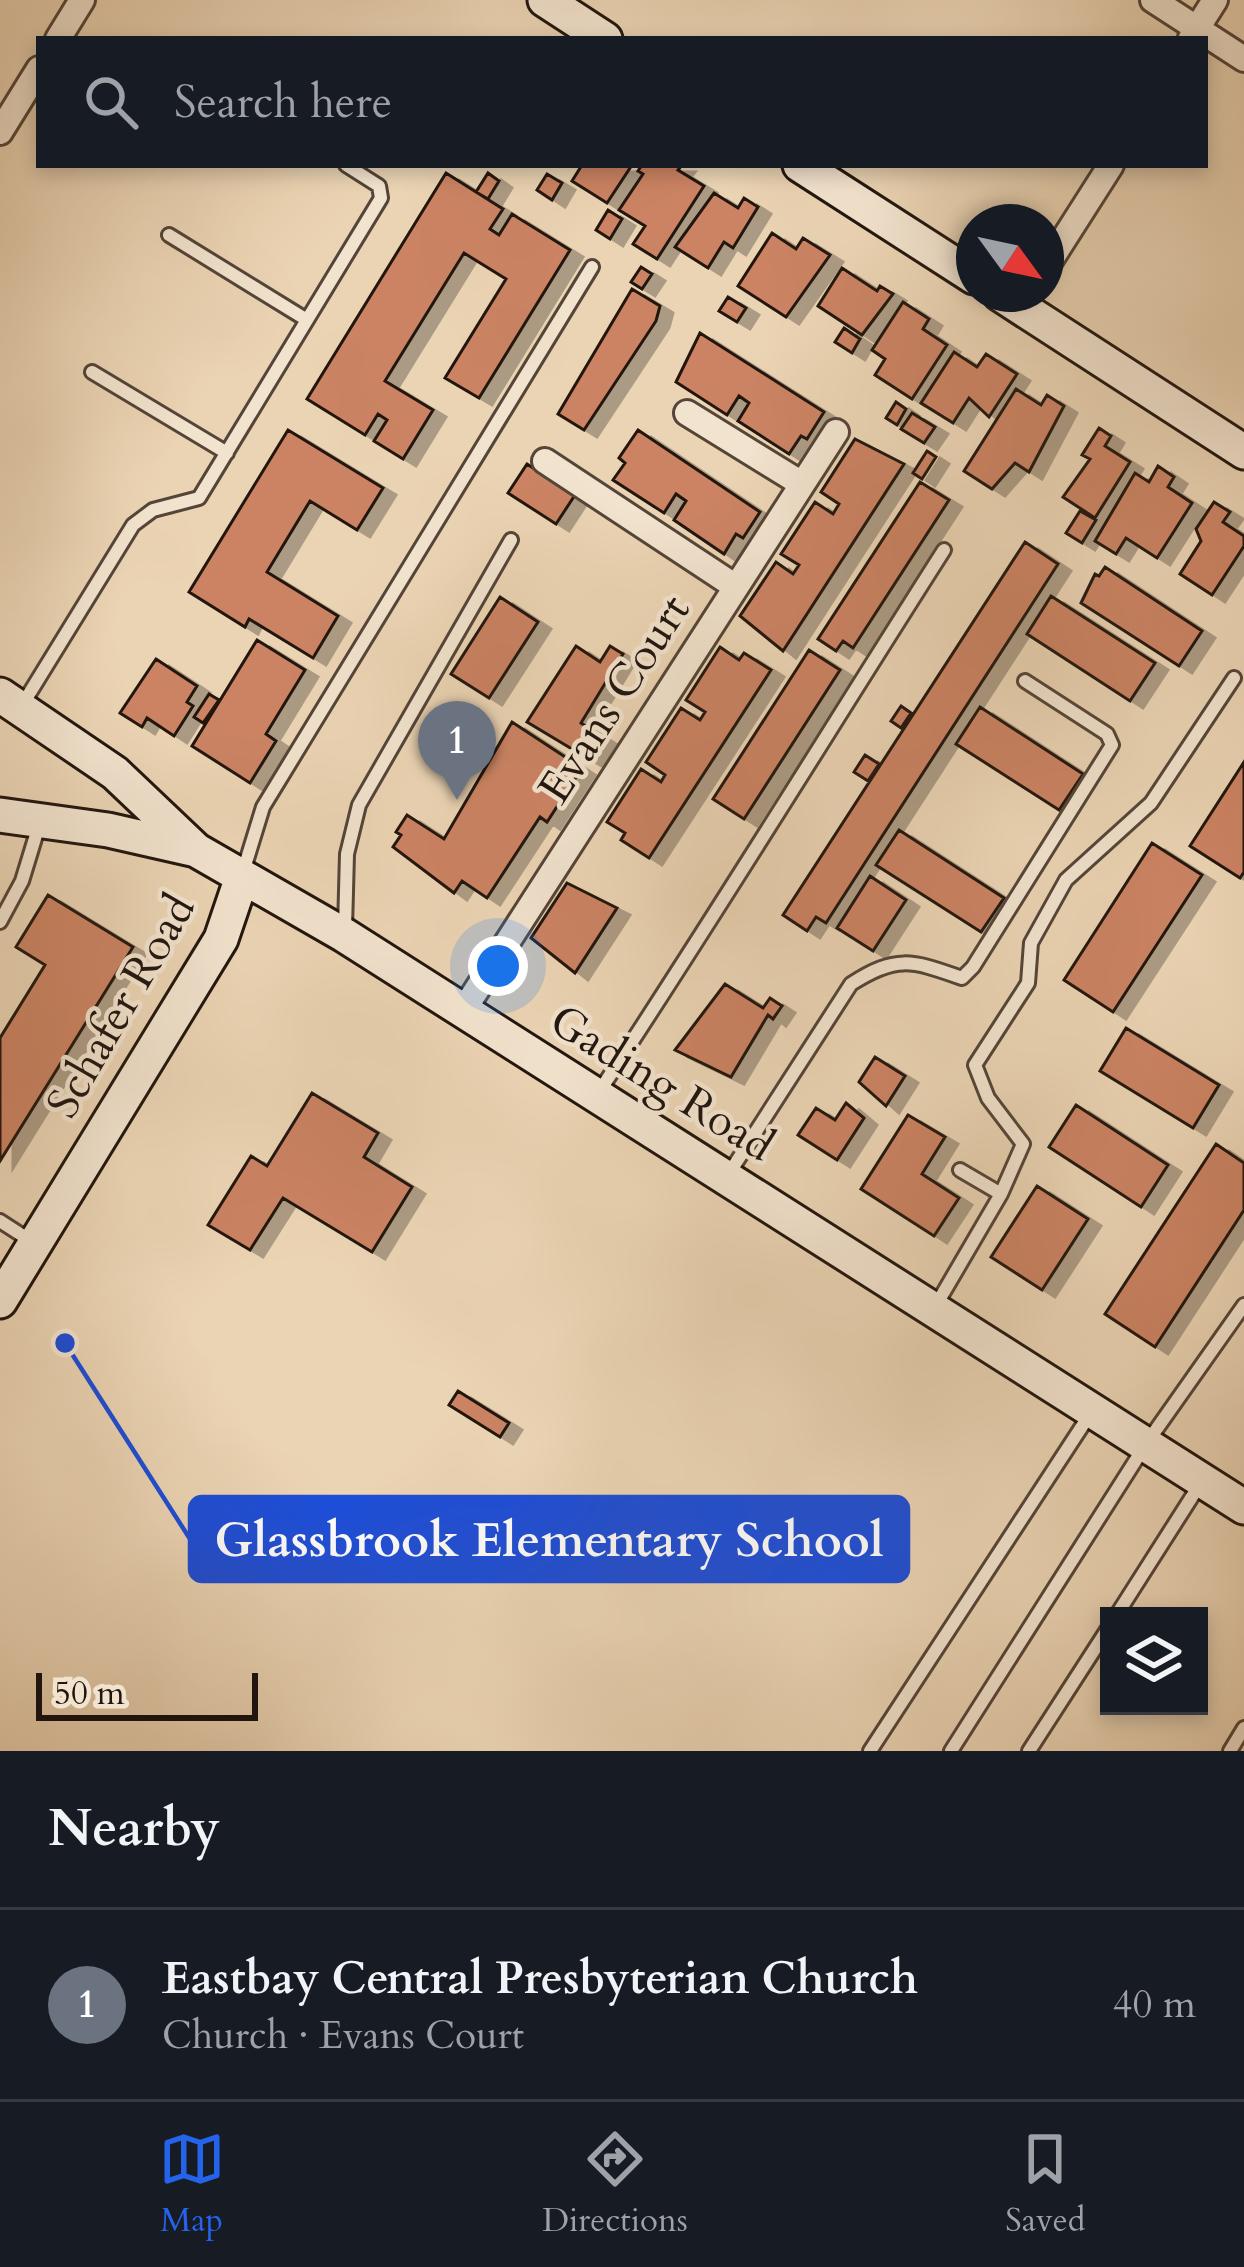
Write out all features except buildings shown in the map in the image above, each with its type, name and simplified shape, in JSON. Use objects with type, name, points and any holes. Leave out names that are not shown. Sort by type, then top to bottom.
[{"type":"main road","points":[[545,0],[600,36]]},
{"type":"main road","points":[[805,168],[956,266]]},
{"type":"main road","points":[[1037,312],[1244,452]]},
{"type":"main road","points":[[10,701],[115,773],[196,850]]},
{"type":"main road","name":"Gading Road","points":[[0,815],[196,850],[344,935],[1244,1507]]},
{"type":"main road","name":"Schafer Road","points":[[0,1301],[221,939],[242,878]]},
{"type":"street","points":[[60,36],[82,0]]},
{"type":"street","points":[[1153,0],[1194,34],[1215,0]]},
{"type":"street","points":[[1208,41],[1244,59]]},
{"type":"street","points":[[0,131],[36,74]]},
{"type":"street","points":[[1064,239],[1109,168]]},
{"type":"street","points":[[687,413],[802,484]]},
{"type":"street","name":"Evans Court","points":[[463,1010],[836,432]]},
{"type":"street","points":[[545,461],[736,587]]},
{"type":"lane","points":[[10,701],[133,526],[154,510],[199,497],[381,198],[379,186],[351,168]]},
{"type":"lane","points":[[170,236],[307,320]]},
{"type":"lane","points":[[242,878],[262,807],[592,267]]},
{"type":"lane","points":[[92,372],[226,453]]},
{"type":"lane","points":[[344,935],[347,854],[359,806],[511,540]]},
{"type":"lane","points":[[597,1096],[742,877],[768,823],[944,550]]},
{"type":"lane","points":[[934,1309],[1001,1194],[1023,1144],[988,1099],[974,1065],[1028,983],[1030,943],[1066,880],[1151,803],[1234,678]]},
{"type":"lane","points":[[728,1176],[851,984],[874,968],[908,959],[962,978],[973,967],[1112,745],[1107,734],[1024,681]]},
{"type":"lane","points":[[0,922],[22,881],[40,820]]},
{"type":"lane","points":[[960,1170],[1001,1194]]},
{"type":"lane","points":[[0,1221],[35,1243]]},
{"type":"lane","points":[[951,1751],[1146,1444],[1244,1306]]},
{"type":"lane","points":[[870,1751],[1093,1411]]},
{"type":"lane","points":[[1122,1607],[1203,1480]]},
{"type":"lane","points":[[1029,1751],[1100,1641]]},
{"type":"lane","points":[[1230,1751],[1244,1728]]},
{"type":"place","name":"Eastbay Central Presbyterian Church","points":[[457,800]]},
{"type":"place","name":"Glassbrook Elementary School","points":[[65,1343]]}]
